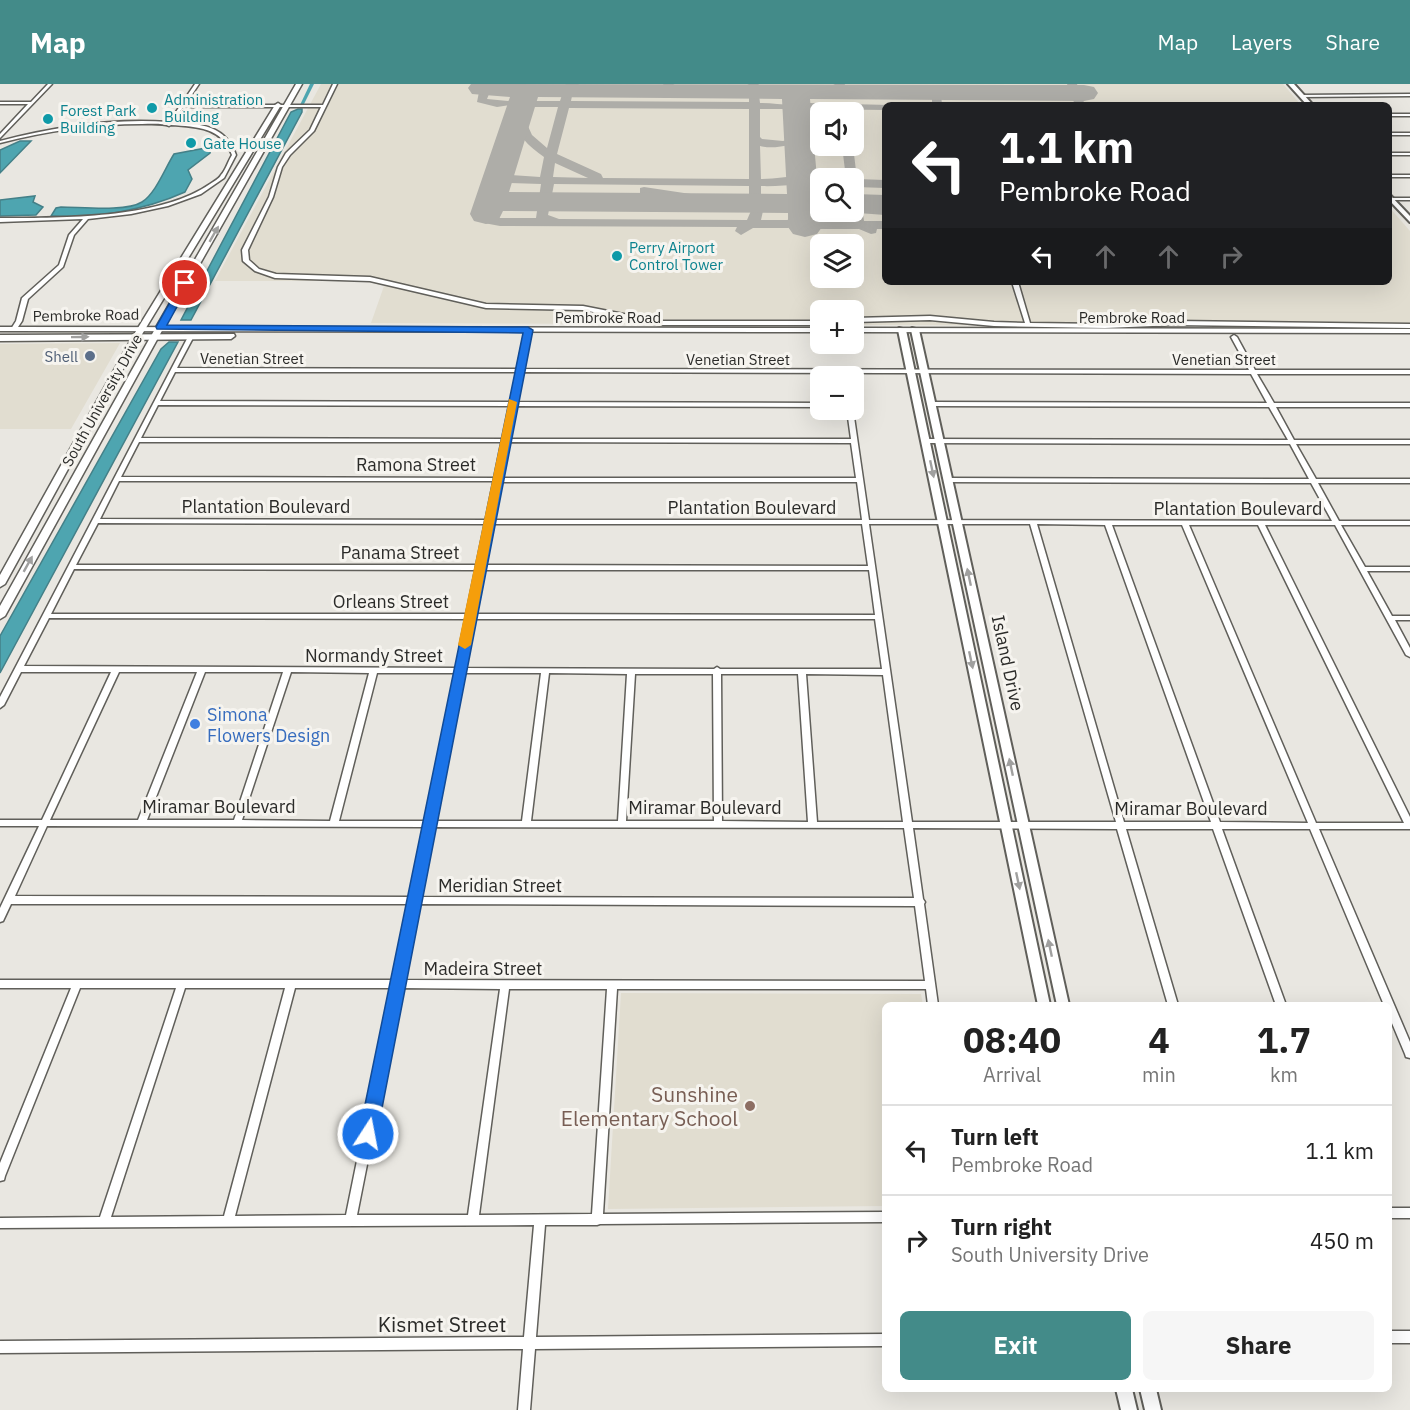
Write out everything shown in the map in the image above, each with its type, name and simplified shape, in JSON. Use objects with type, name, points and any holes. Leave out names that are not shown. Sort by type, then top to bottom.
[{"type":"main road","name":"South University Drive","points":[[0,616],[283,106],[290,84]]},
{"type":"main road","name":"South University Drive","points":[[0,584],[140,332],[283,106],[300,84]]},
{"type":"main road","name":"Pembroke Road","points":[[0,338],[140,332],[161,327],[810,336]]},
{"type":"main road","name":"Pembroke Road","points":[[0,329],[140,332],[155,336],[810,330]]},
{"type":"main road","name":"Pembroke Road","points":[[864,331],[903,333],[1309,334],[1410,337]]},
{"type":"main road","points":[[1309,334],[1410,331]]},
{"type":"main road","name":"Pembroke Road","points":[[864,335],[903,333]]},
{"type":"main road","name":"Pembroke Road","points":[[916,333],[1234,338],[1309,334]]},
{"type":"main road","points":[[71,488],[64,483],[86,436],[84,431]]},
{"type":"street","points":[[0,141],[5,132],[50,84]]},
{"type":"street","points":[[169,125],[197,84]]},
{"type":"street","points":[[335,84],[312,131],[288,154],[276,176],[272,197],[245,250],[244,258],[254,268],[280,276],[376,280],[486,306],[591,309],[659,323],[810,323]]},
{"type":"street","points":[[1291,84],[1307,102]]},
{"type":"street","points":[[1302,96],[1410,95]]},
{"type":"street","points":[[0,103],[32,103]]},
{"type":"street","points":[[182,106],[324,106]]},
{"type":"street","points":[[1392,115],[1410,115]]},
{"type":"street","points":[[0,141],[86,127],[169,125],[210,129],[228,142],[234,156],[229,169],[208,187],[159,207],[86,219],[0,220]]},
{"type":"street","points":[[5,132],[15,137]]},
{"type":"street","points":[[1392,134],[1410,134]]},
{"type":"street","points":[[1392,154],[1410,154]]},
{"type":"street","points":[[1392,176],[1410,176]]},
{"type":"street","points":[[1392,198],[1410,199]]},
{"type":"street","points":[[1392,200],[1410,220]]},
{"type":"street","points":[[14,329],[25,298],[61,266],[72,235],[86,219]]},
{"type":"street","points":[[1016,285],[1028,325]]},
{"type":"street","points":[[899,318],[903,333]]},
{"type":"street","points":[[912,318],[916,333]]},
{"type":"street","points":[[864,320],[912,318],[1028,325],[1410,326]]},
{"type":"street","points":[[351,1220],[527,333]]},
{"type":"street","name":"Island Drive","points":[[903,333],[1043,1002]]},
{"type":"street","name":"Island Drive","points":[[916,333],[1062,1002]]},
{"type":"street","points":[[0,705],[191,336]]},
{"type":"street","points":[[1234,338],[1410,655]]},
{"type":"street","name":"Venetian Street","points":[[175,370],[518,370],[810,374]]},
{"type":"street","name":"Venetian Street","points":[[864,373],[911,370],[1410,372]]},
{"type":"street","points":[[156,403],[810,405]]},
{"type":"street","points":[[931,404],[1410,405]]},
{"type":"street","points":[[851,420],[933,1002]]},
{"type":"street","points":[[137,440],[854,441]]},
{"type":"street","points":[[926,441],[1410,442]]},
{"type":"street","name":"Ramona Street","points":[[117,479],[859,480]]},
{"type":"street","points":[[947,480],[1410,481]]},
{"type":"street","name":"Plantation Boulevard","points":[[95,521],[1410,523]]},
{"type":"street","points":[[1033,523],[1172,1002]]},
{"type":"street","points":[[1108,523],[1280,1002]]},
{"type":"street","points":[[1185,523],[1388,1002]]},
{"type":"street","points":[[1261,523],[1410,826]]},
{"type":"street","name":"Panama Street","points":[[72,567],[873,567]]},
{"type":"street","points":[[1362,569],[1410,569]]},
{"type":"street","name":"Orleans Street","points":[[46,616],[879,617]]},
{"type":"street","points":[[1390,618],[1410,618]]},
{"type":"street","name":"Normandy Street","points":[[19,669],[887,672]]},
{"type":"street","points":[[0,918],[116,670]]},
{"type":"street","points":[[142,822],[202,670]]},
{"type":"street","points":[[237,823],[288,670]]},
{"type":"street","points":[[334,823],[374,670]]},
{"type":"street","points":[[717,670],[718,824]]},
{"type":"street","points":[[526,823],[545,671]]},
{"type":"street","points":[[622,823],[631,671]]},
{"type":"street","points":[[802,671],[813,824]]},
{"type":"street","name":"Miramar Boulevard","points":[[0,823],[1410,826]]},
{"type":"street","name":"Meridian Street","points":[[8,900],[920,902]]},
{"type":"street","name":"Madeira Street","points":[[0,984],[930,985]]},
{"type":"street","points":[[0,1176],[77,984]]},
{"type":"street","points":[[104,1222],[182,984]]},
{"type":"street","points":[[228,1221],[291,985]]},
{"type":"street","points":[[473,1220],[505,985]]},
{"type":"street","points":[[597,1220],[612,985]]},
{"type":"street","points":[[1392,1012],[1410,1054]]},
{"type":"street","points":[[1392,1213],[1410,1213]]},
{"type":"street","points":[[0,1223],[882,1217]]},
{"type":"street","points":[[524,1410],[540,1220]]},
{"type":"street","points":[[1392,1337],[1410,1337]]},
{"type":"street","name":"Kismet Street","points":[[0,1347],[882,1340]]},
{"type":"street","points":[[1125,1392],[1129,1410]]},
{"type":"street","points":[[1149,1392],[1153,1410]]},
{"type":"shaded area","points":[[321,84],[1283,84],[1298,102],[882,102],[882,285],[1392,285],[1392,210],[1410,231],[1410,327],[864,325],[864,300],[810,300],[810,325],[371,323],[384,286],[366,281],[215,281]]},
{"type":"shaded area","points":[[120,343],[71,429],[0,429],[0,344]]},
{"type":"shaded area","name":"Sunshine Elementary School","points":[[621,993],[921,994],[922,1002],[882,1002],[882,1206],[608,1209]]},
{"type":"water","points":[[302,109],[302,112],[191,320],[181,320],[291,112]]},
{"type":"water","points":[[20,141],[31,141],[0,173],[0,150]]},
{"type":"water","points":[[211,147],[210,153],[188,170],[192,179],[185,192],[153,204],[119,212],[68,217],[51,216],[56,208],[61,207],[115,208],[142,202],[156,187],[174,154]]},
{"type":"water","points":[[35,196],[33,202],[43,207],[36,215],[0,216],[0,200]]},
{"type":"water","points":[[169,342],[178,342],[0,673],[0,636],[161,349]]},
{"type":"waterway","points":[[302,104],[312,84]]},
{"type":"taxiway","points":[[564,104],[567,94],[580,89],[570,84]]},
{"type":"taxiway","points":[[668,84],[670,88],[679,90]]},
{"type":"taxiway","points":[[754,84],[752,88],[743,90],[754,95],[754,106]]},
{"type":"taxiway","points":[[830,91],[839,88],[840,84]]},
{"type":"taxiway","points":[[1072,84],[1079,102]]},
{"type":"taxiway","points":[[497,88],[484,92],[481,100],[502,104],[523,99],[534,104],[564,104]]},
{"type":"taxiway","points":[[925,92],[937,96],[937,102]]},
{"type":"taxiway","points":[[550,156],[564,104]]},
{"type":"taxiway","points":[[564,104],[754,106]]},
{"type":"taxiway","points":[[754,106],[783,106],[797,110],[808,106],[882,107]]},
{"type":"taxiway","points":[[754,106],[754,138]]},
{"type":"taxiway","points":[[518,115],[521,127],[528,137],[550,156]]},
{"type":"taxiway","points":[[754,138],[770,144],[783,145],[799,139],[810,143]]},
{"type":"taxiway","points":[[754,138],[755,183]]},
{"type":"taxiway","points":[[547,181],[546,173],[550,156]]},
{"type":"taxiway","points":[[550,156],[597,177]]},
{"type":"taxiway","points":[[849,156],[851,168]]},
{"type":"taxiway","points":[[498,175],[510,179],[547,181]]},
{"type":"taxiway","points":[[755,183],[787,183],[802,178],[810,180]]},
{"type":"taxiway","points":[[547,181],[755,183]]},
{"type":"taxiway","points":[[547,181],[548,187],[541,216],[545,220],[557,222]]},
{"type":"taxiway","points":[[750,224],[754,221],[757,209],[776,204],[762,201],[755,196],[755,183]]},
{"type":"taxiway","points":[[864,183],[882,184]]},
{"type":"taxiway","points":[[644,191],[724,203]]},
{"type":"taxiway","points":[[864,207],[882,205]]},
{"type":"taxiway","points":[[486,214],[489,220],[500,222],[750,224]]},
{"type":"taxiway","points":[[750,224],[788,224],[804,219],[818,225],[862,225]]},
{"type":"taxiway","points":[[858,222],[862,225]]},
{"type":"taxiway","points":[[741,231],[750,224]]},
{"type":"taxiway","points":[[862,225],[882,225]]},
{"type":"taxiway","points":[[862,225],[871,230]]},
{"type":"runway","points":[[527,88],[528,84]]},
{"type":"runway","points":[[795,84],[795,91]]},
{"type":"runway","points":[[482,88],[527,88]]},
{"type":"runway","points":[[490,201],[527,88]]},
{"type":"runway","points":[[527,88],[795,91]]},
{"type":"runway","points":[[795,91],[1084,93]]},
{"type":"runway","points":[[795,91],[803,204]]},
{"type":"runway","points":[[486,214],[490,201]]},
{"type":"runway","points":[[490,201],[803,204]]},
{"type":"runway","points":[[803,204],[810,204]]},
{"type":"runway","points":[[803,204],[805,227]]},
{"type":"runway","points":[[864,204],[882,205]]},
{"type":"slow traffic","points":[[465,645],[512,402]]},
{"type":"place","name":"Administration Building","points":[[152,108]]},
{"type":"place","name":"Forest Park Building","points":[[48,119]]},
{"type":"place","name":"Gate House","points":[[191,143]]},
{"type":"place","name":"Perry Airport Control Tower","points":[[617,256]]},
{"type":"place","name":"Shell","points":[[90,356]]},
{"type":"place","name":"Simona Flowers Design","points":[[195,724]]},
{"type":"place","name":"Sunshine Elementary School","points":[[750,1106]]},
{"type":"route","points":[[185,283],[161,327],[528,330],[518,370],[368,1134]]}]
